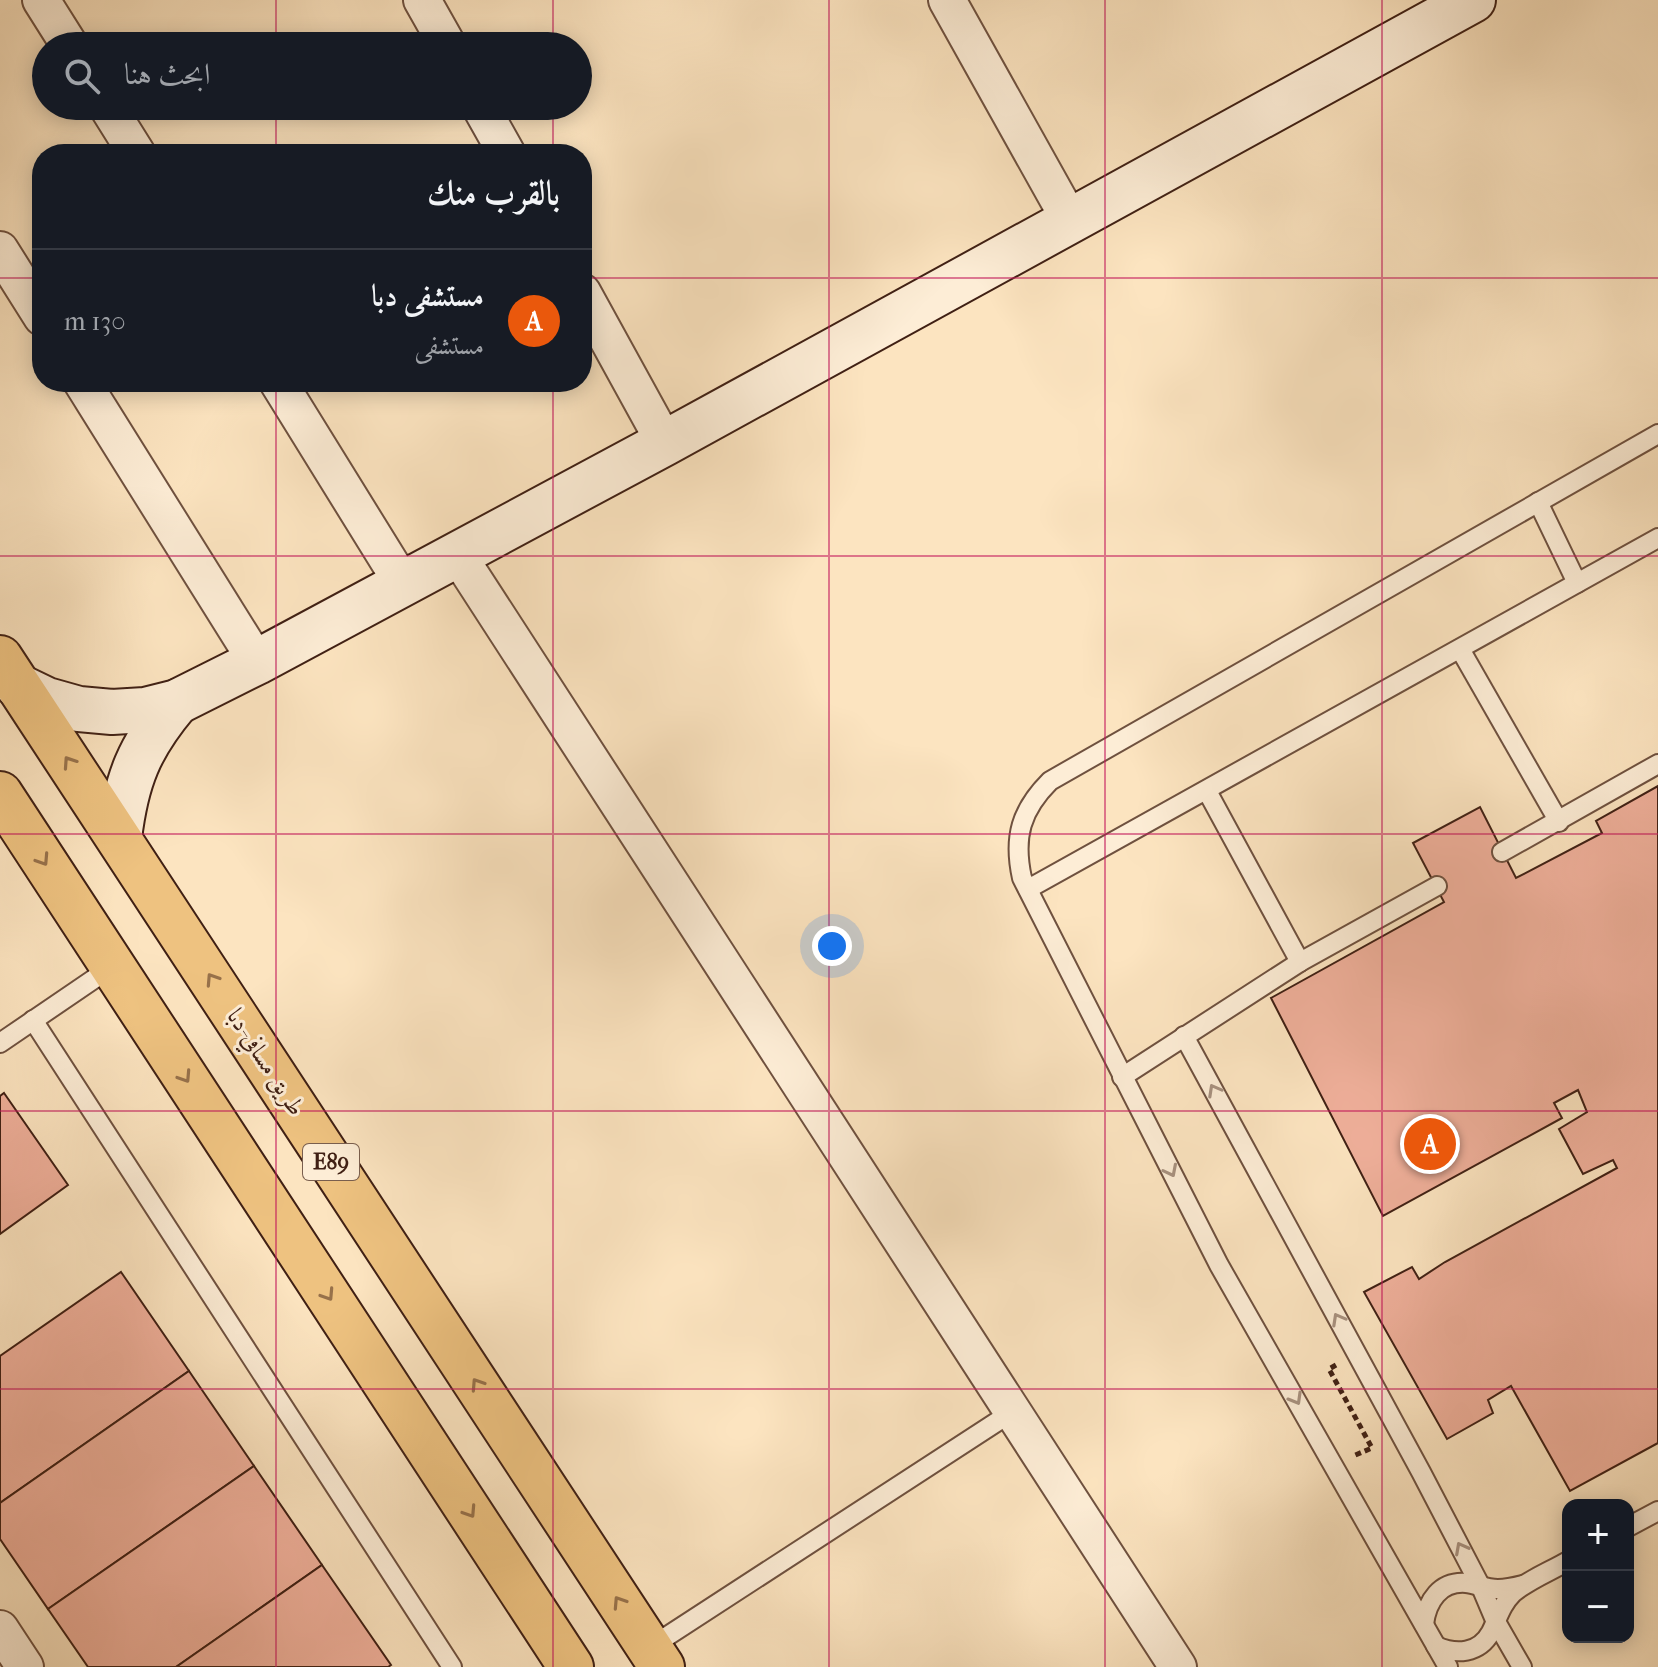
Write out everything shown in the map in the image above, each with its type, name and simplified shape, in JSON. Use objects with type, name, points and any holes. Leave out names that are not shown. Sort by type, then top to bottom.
[{"type":"highway","name":"طريق مسافي-دبا","points":[[9,672],[656,1658]]},
{"type":"highway","points":[[0,794],[571,1667]]},
{"type":"street","points":[[41,0],[61,32]]},
{"type":"street","points":[[947,0],[1071,222]]},
{"type":"street","points":[[429,2],[442,32]]},
{"type":"street","points":[[9,672],[47,700],[79,709],[112,712],[145,710],[177,702],[403,584],[1071,222],[1453,5]]},
{"type":"street","points":[[116,120],[131,144]]},
{"type":"street","points":[[488,120],[501,144]]},
{"type":"street","points":[[0,250],[32,301]]},
{"type":"street","points":[[592,310],[665,443]]},
{"type":"street","points":[[88,392],[257,662]]},
{"type":"street","points":[[284,392],[403,584]]},
{"type":"street","points":[[457,554],[1178,1667]]},
{"type":"street","points":[[119,838],[130,778],[157,725],[177,702]]},
{"type":"street","points":[[0,1629],[25,1667]]},
{"type":"lane","points":[[1448,1667],[1219,1265],[1022,878],[1018,844],[1026,811],[1050,781],[1658,434]]},
{"type":"lane","points":[[1538,502],[1577,583]]},
{"type":"lane","points":[[1028,889],[1658,538]]},
{"type":"lane","points":[[1460,649],[1559,822]]},
{"type":"lane","points":[[1502,852],[1658,764]]},
{"type":"lane","points":[[1207,791],[1300,962]]},
{"type":"lane","points":[[1122,1077],[1300,962],[1437,886]]},
{"type":"lane","points":[[0,1043],[113,966]]},
{"type":"lane","points":[[33,1020],[452,1667]]},
{"type":"lane","points":[[1184,1036],[1356,1352],[1522,1667]]},
{"type":"lane","points":[[656,1658],[1012,1412]]},
{"type":"lane","points":[[1634,1524],[1658,1511]]},
{"type":"lane","points":[[1436,1646],[1460,1652],[1473,1649],[1491,1632],[1503,1604],[1515,1592],[1562,1564]]},
{"type":"lane","points":[[1424,1624],[1432,1598],[1442,1589],[1468,1583],[1497,1589],[1530,1583]]},
{"type":"path","points":[[1334,1465],[1372,1448],[1329,1369],[1356,1352]]},
{"type":"building","points":[[1658,786],[1658,1443],[1570,1491],[1511,1386],[1488,1400],[1493,1413],[1447,1439],[1364,1292],[1412,1267],[1419,1279],[1617,1168],[1613,1160],[1583,1174],[1559,1129],[1587,1112],[1578,1090],[1554,1103],[1562,1118],[1383,1216],[1271,998],[1444,902],[1413,843],[1480,807],[1516,878],[1602,833],[1596,821]]},
{"type":"building","points":[[4,1093],[68,1185],[0,1234],[0,1096]]},
{"type":"building","points":[[121,1272],[189,1371],[0,1503],[0,1356]]},
{"type":"building","points":[[189,1371],[254,1466],[48,1609],[0,1539],[0,1503]]},
{"type":"building","points":[[254,1466],[322,1565],[176,1667],[88,1667],[48,1609]]},
{"type":"building","points":[[322,1565],[391,1665],[176,1667]]},
{"type":"place","name":"مستشفى دبا","points":[[1430,1144]]}]
